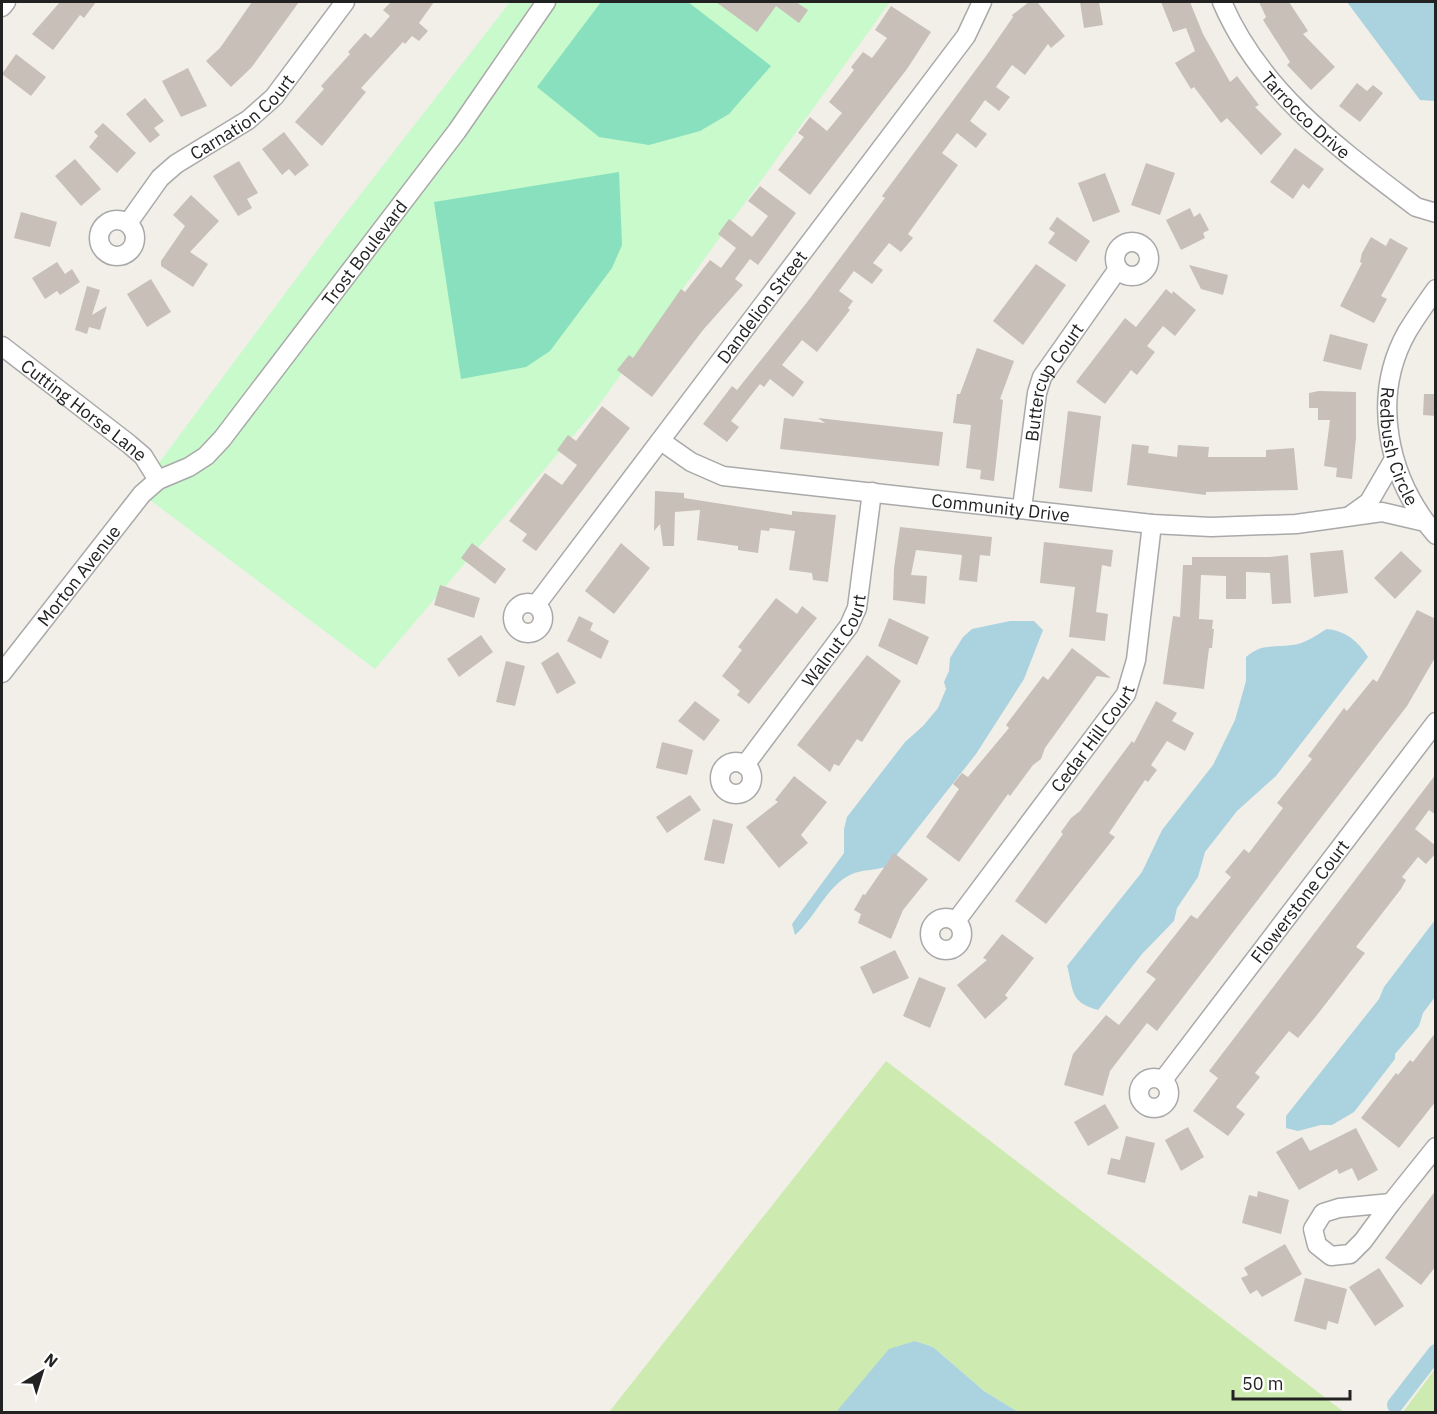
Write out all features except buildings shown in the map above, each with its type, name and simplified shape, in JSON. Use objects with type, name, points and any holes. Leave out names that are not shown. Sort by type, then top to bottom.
[{"type":"street","points":[[2,7],[6,2]]},
{"type":"street","name":"Carnation Court","points":[[128,223],[160,178],[176,164],[248,120],[274,97],[345,2]]},
{"type":"street","name":"Trost Boulevard","points":[[158,480],[189,467],[206,456],[245,411],[457,131],[546,2]]},
{"type":"street","name":"Tarrocco Drive","points":[[1222,2],[1248,49],[1286,100],[1311,124],[1416,207],[1436,227]]},
{"type":"street","name":"Dandelion Street","points":[[536,605],[966,36],[981,4]]},
{"type":"street","name":"Tarrocco Drive","points":[[1416,207],[1436,213]]},
{"type":"street","name":"Buttercup Court","points":[[1022,508],[1035,403],[1042,377],[1118,269]]},
{"type":"street","name":"Redbush Circle","points":[[1430,528],[1413,505],[1394,459],[1388,434],[1387,407],[1395,360],[1407,333],[1436,289]]},
{"type":"street","name":"Cutting Horse Lane","points":[[2,346],[143,456],[158,480]]},
{"type":"street","name":"Community Drive","points":[[661,441],[691,462],[723,476],[1152,524],[1211,527],[1296,524],[1382,512],[1430,528]]},
{"type":"street","points":[[1350,516],[1369,502],[1394,459]]},
{"type":"street","name":"Morton Avenue","points":[[2,673],[120,519],[158,480]]},
{"type":"street","name":"Walnut Court","points":[[745,765],[849,627],[857,608],[872,492]]},
{"type":"street","name":"Cedar Hill Court","points":[[956,921],[1126,694],[1136,660],[1152,524]]},
{"type":"street","name":"Flowerstone Court","points":[[1163,1080],[1436,722]]},
{"type":"street","points":[[1391,1203],[1436,1147]]},
{"type":"green space","points":[[510,2],[890,2],[596,409],[375,669],[138,491],[325,240]]},
{"type":"green space","points":[[601,2],[688,2],[771,66],[729,114],[700,131],[649,145],[599,137],[537,87]]},
{"type":"green space","points":[[619,172],[622,245],[612,268],[550,351],[526,367],[461,379],[434,202]]},
{"type":"green space","points":[[886,1061],[1344,1412],[1018,1412],[984,1391],[933,1347],[915,1341],[858,1388],[836,1412],[609,1412]]},
{"type":"green space","points":[[1435,1369],[1435,1412],[1403,1412]]},
{"type":"water","points":[[1347,2],[1435,2],[1435,101],[1420,100]]},
{"type":"water","points":[[1010,621],[1034,621],[1043,630],[1024,679],[976,754],[888,866],[855,873],[842,880],[795,935],[792,924],[844,853],[844,829],[847,817],[905,742],[938,708],[946,689],[944,682],[949,671],[950,658],[963,637],[972,629]]},
{"type":"water","points":[[1327,629],[1351,638],[1368,657],[1276,776],[1237,811],[1205,852],[1198,877],[1177,908],[1174,921],[1142,954],[1098,1010],[1082,1003],[1074,994],[1067,966],[1142,872],[1162,830],[1213,765],[1235,720],[1246,681],[1246,657],[1263,648],[1301,643]]},
{"type":"water","points":[[1435,920],[1435,997],[1423,1013],[1419,1026],[1395,1054],[1395,1059],[1354,1112],[1332,1125],[1321,1125],[1298,1131],[1286,1128],[1286,1116],[1379,999],[1384,987]]},
{"type":"water","points":[[915,1341],[933,1347],[984,1391],[1018,1412],[836,1412],[889,1349]]},
{"type":"waterway","points":[[1395,1405],[1436,1352]]}]
